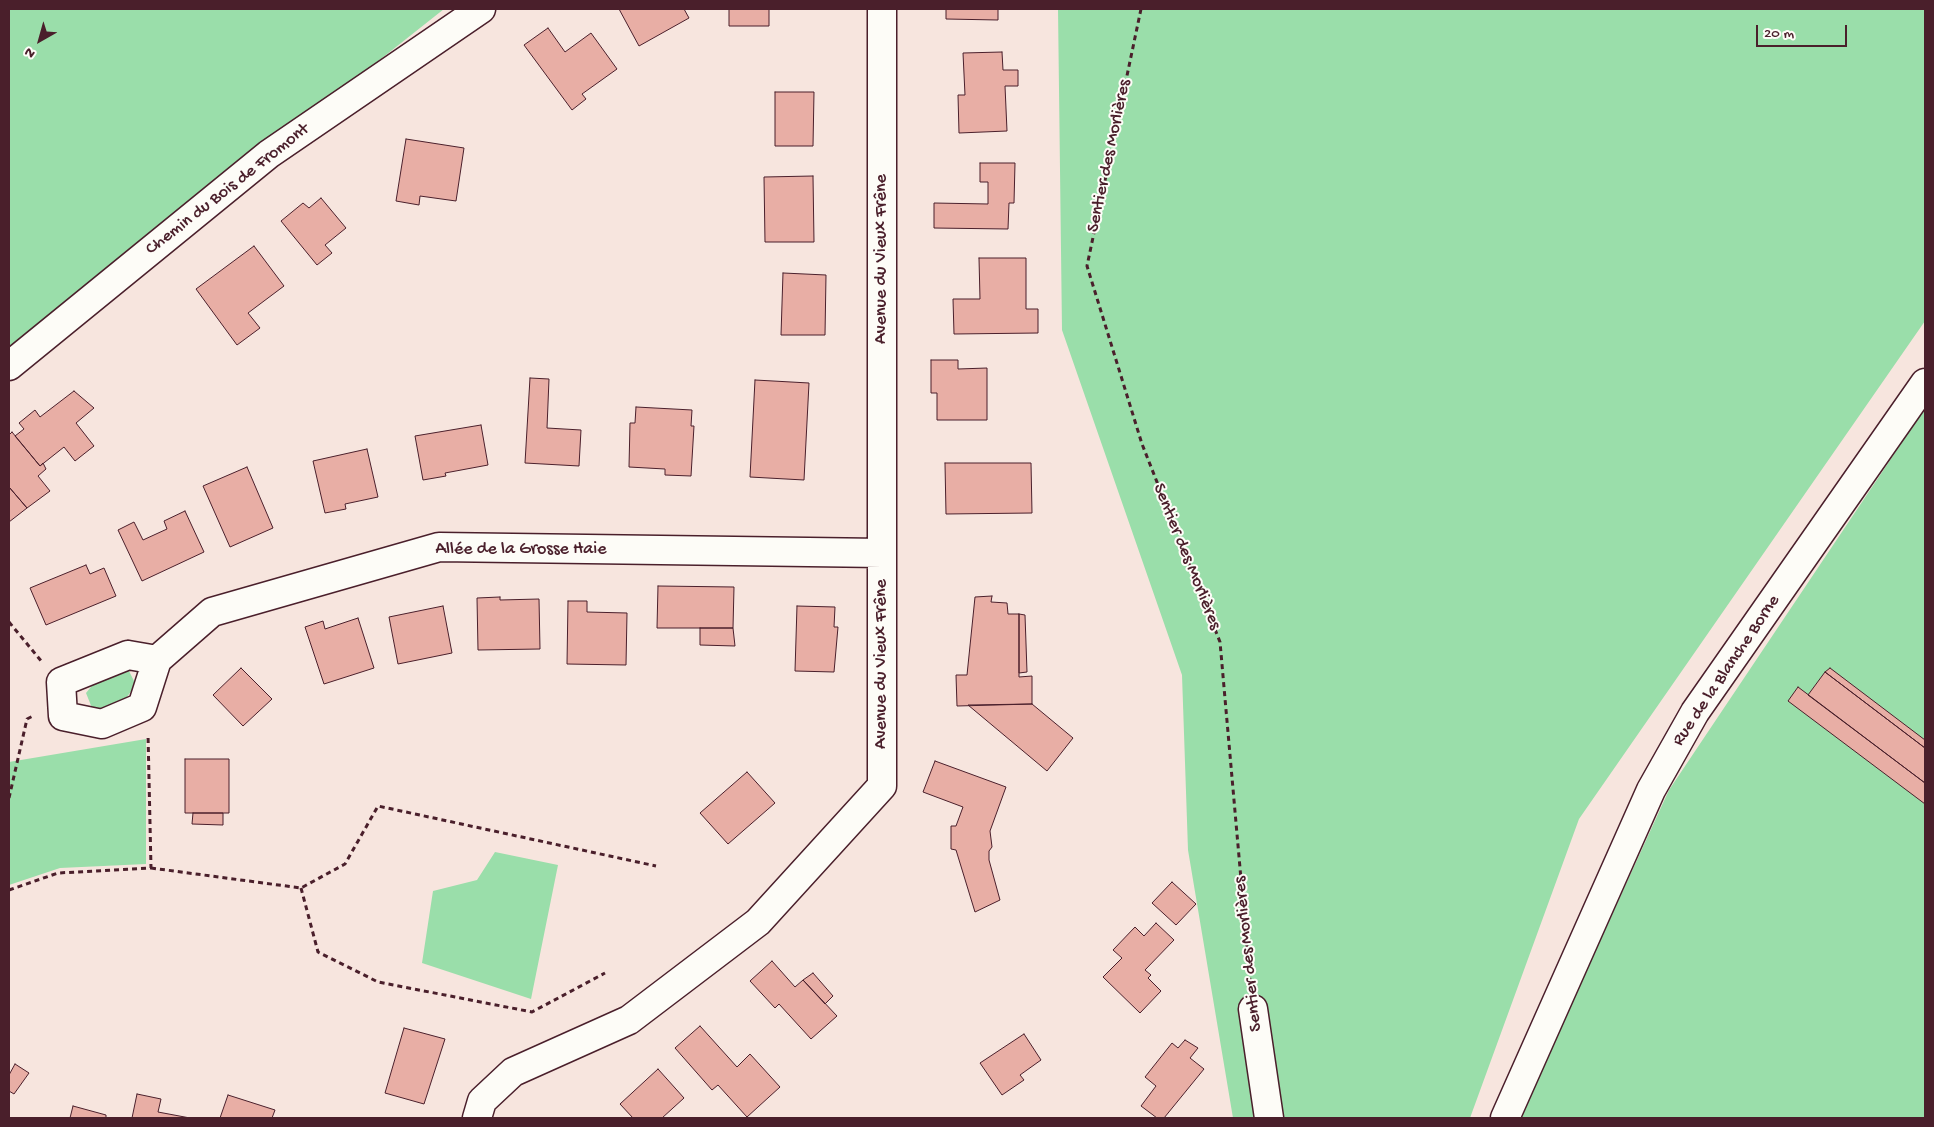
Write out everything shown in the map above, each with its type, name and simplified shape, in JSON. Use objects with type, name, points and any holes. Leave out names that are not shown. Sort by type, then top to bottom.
[{"type":"street","name":"Chemin du Bois de Fromont","points":[[9,366],[269,154],[481,9]]},
{"type":"street","name":"Avenue du Vieux Frêne","points":[[477,1118],[482,1101],[513,1072],[629,1020],[758,922],[882,786],[882,9]]},
{"type":"street","name":"Rue de la Blanche Borne","points":[[1505,1118],[1652,790],[1695,712],[1925,383]]},
{"type":"street","name":"Allée de la Grosse Haie","points":[[157,660],[212,612],[439,547],[882,553]]},
{"type":"street","points":[[128,655],[157,660],[142,707],[102,724],[63,716],[61,692],[128,655]]},
{"type":"street","name":"Sentier des Morlières","points":[[1253,1009],[1269,1118]]},
{"type":"path","name":"Sentier des Morlières","points":[[1141,9],[1087,266],[1142,444],[1220,642],[1253,1009]]},
{"type":"path","points":[[9,622],[52,675],[61,692],[27,719],[9,798]]},
{"type":"path","points":[[142,707],[150,742],[151,868]]},
{"type":"path","points":[[9,890],[58,873],[151,868],[301,888],[344,864],[378,806],[656,866]]},
{"type":"path","points":[[301,888],[318,952],[378,982],[532,1012],[605,973]]},
{"type":"green space","points":[[9,9],[444,9],[9,353]]},
{"type":"green space","points":[[1058,9],[1925,9],[1925,321],[1579,819],[1470,1118],[1233,1118],[1188,850],[1182,675],[1062,330]]},
{"type":"green space","points":[[1925,408],[1925,1118],[1519,1118],[1669,790]]},
{"type":"green space","points":[[129,671],[136,685],[126,698],[108,708],[92,708],[86,693],[99,677]]},
{"type":"green space","points":[[146,739],[146,864],[60,868],[9,885],[9,762]]},
{"type":"green space","points":[[495,852],[558,865],[531,999],[422,963],[433,891],[477,880]]},
{"type":"building","points":[[619,9],[684,9],[689,18],[639,46]]},
{"type":"building","points":[[729,9],[769,9],[769,26],[729,26]]},
{"type":"building","points":[[946,9],[998,9],[998,20],[946,19]]},
{"type":"building","points":[[548,28],[565,52],[591,33],[617,69],[582,94],[586,99],[572,110],[524,45]]},
{"type":"building","points":[[1002,52],[1003,70],[1018,70],[1018,86],[1005,86],[1007,131],[959,133],[958,95],[965,95],[963,53]]},
{"type":"building","points":[[775,92],[814,92],[813,146],[775,146]]},
{"type":"building","points":[[406,139],[464,148],[456,201],[420,196],[419,205],[396,201]]},
{"type":"building","points":[[980,163],[1015,163],[1014,203],[1009,203],[1008,229],[934,228],[934,203],[988,204],[988,182],[980,182]]},
{"type":"building","points":[[813,176],[814,242],[765,242],[764,177]]},
{"type":"building","points":[[321,198],[346,228],[325,245],[332,253],[317,265],[281,221],[303,203],[309,208]]},
{"type":"building","points":[[254,246],[284,286],[248,313],[260,328],[237,345],[196,289]]},
{"type":"building","points":[[979,258],[1026,258],[1026,309],[1038,309],[1038,333],[954,334],[953,299],[980,299]]},
{"type":"building","points":[[783,273],[826,275],[825,335],[781,335]]},
{"type":"building","points":[[931,360],[958,360],[958,369],[987,368],[987,420],[937,420],[937,393],[931,393]]},
{"type":"building","points":[[530,378],[549,379],[547,428],[581,430],[579,466],[525,463]]},
{"type":"building","points":[[755,380],[809,383],[804,480],[750,477]]},
{"type":"building","points":[[74,391],[94,408],[76,423],[94,446],[75,461],[64,447],[40,466],[15,436],[24,429],[19,423],[35,410],[40,417]]},
{"type":"building","points":[[636,407],[692,410],[691,426],[694,426],[691,476],[665,475],[665,469],[629,467],[630,423],[635,423]]},
{"type":"building","points":[[481,425],[488,465],[445,473],[446,476],[423,480],[415,436]]},
{"type":"building","points":[[12,432],[40,466],[43,463],[46,469],[38,476],[50,491],[27,508],[9,487],[9,435]]},
{"type":"building","points":[[367,449],[378,497],[345,504],[346,509],[325,513],[313,461]]},
{"type":"building","points":[[945,463],[1031,463],[1032,513],[946,514]]},
{"type":"building","points":[[247,467],[273,528],[230,547],[203,486]]},
{"type":"building","points":[[9,487],[27,508],[9,522]]},
{"type":"building","points":[[185,511],[204,552],[142,581],[118,530],[134,522],[143,540],[167,529],[164,521]]},
{"type":"building","points":[[86,565],[90,574],[104,568],[116,596],[46,625],[30,588]]},
{"type":"building","points":[[658,586],[734,587],[733,628],[657,628]]},
{"type":"building","points":[[992,596],[991,602],[1007,603],[1008,614],[1019,614],[1019,677],[1032,676],[1032,704],[957,706],[956,675],[967,675],[975,597]]},
{"type":"building","points":[[500,597],[500,600],[539,599],[540,649],[478,650],[477,598]]},
{"type":"building","points":[[568,601],[587,601],[587,612],[627,613],[626,665],[567,664]]},
{"type":"building","points":[[443,606],[452,653],[398,664],[389,617]]},
{"type":"building","points":[[797,606],[835,607],[834,627],[838,627],[834,672],[795,671]]},
{"type":"building","points":[[1019,614],[1025,615],[1027,672],[1019,673]]},
{"type":"building","points":[[358,618],[374,668],[324,684],[305,627],[323,621],[325,629]]},
{"type":"building","points":[[700,628],[733,628],[735,646],[700,645]]},
{"type":"building","points":[[241,668],[272,699],[243,726],[213,695]]},
{"type":"building","points":[[1830,668],[1925,740],[1925,748],[1825,672]]},
{"type":"building","points":[[1825,672],[1925,748],[1925,783],[1808,695]]},
{"type":"building","points":[[1798,687],[1925,783],[1925,804],[1788,701]]},
{"type":"building","points":[[1032,704],[1073,738],[1047,771],[968,705]]},
{"type":"building","points":[[185,759],[229,759],[229,813],[185,813]]},
{"type":"building","points":[[935,761],[1006,787],[990,831],[992,847],[989,851],[989,860],[1000,900],[975,912],[956,850],[951,849],[951,826],[956,826],[963,807],[923,792]]},
{"type":"building","points":[[747,772],[775,803],[728,844],[700,813]]},
{"type":"building","points":[[193,813],[223,813],[223,825],[192,824]]},
{"type":"building","points":[[1172,882],[1196,904],[1176,925],[1152,903]]},
{"type":"building","points":[[1156,923],[1174,940],[1145,970],[1151,975],[1148,978],[1161,991],[1140,1013],[1103,977],[1122,958],[1113,950],[1135,927],[1144,936]]},
{"type":"building","points":[[772,961],[795,987],[803,980],[837,1016],[811,1039],[779,1004],[775,1008],[750,981]]},
{"type":"building","points":[[813,973],[833,996],[825,1004],[803,980]]},
{"type":"building","points":[[700,1026],[737,1067],[750,1054],[780,1087],[747,1117],[718,1085],[712,1090],[675,1048]]},
{"type":"building","points":[[404,1028],[445,1039],[424,1104],[385,1093]]},
{"type":"building","points":[[1024,1034],[1041,1060],[1020,1075],[1024,1080],[1002,1095],[980,1063]]},
{"type":"building","points":[[1185,1040],[1198,1048],[1190,1058],[1204,1069],[1164,1118],[1157,1118],[1141,1106],[1156,1086],[1145,1077],[1172,1043],[1178,1048]]},
{"type":"building","points":[[15,1064],[29,1073],[14,1094],[9,1091],[9,1075]]},
{"type":"building","points":[[658,1069],[684,1098],[662,1118],[633,1118],[620,1104]]},
{"type":"building","points":[[137,1094],[161,1099],[158,1112],[190,1118],[132,1118]]},
{"type":"building","points":[[228,1095],[275,1110],[272,1118],[220,1118]]},
{"type":"building","points":[[73,1106],[106,1115],[106,1118],[70,1118]]}]
